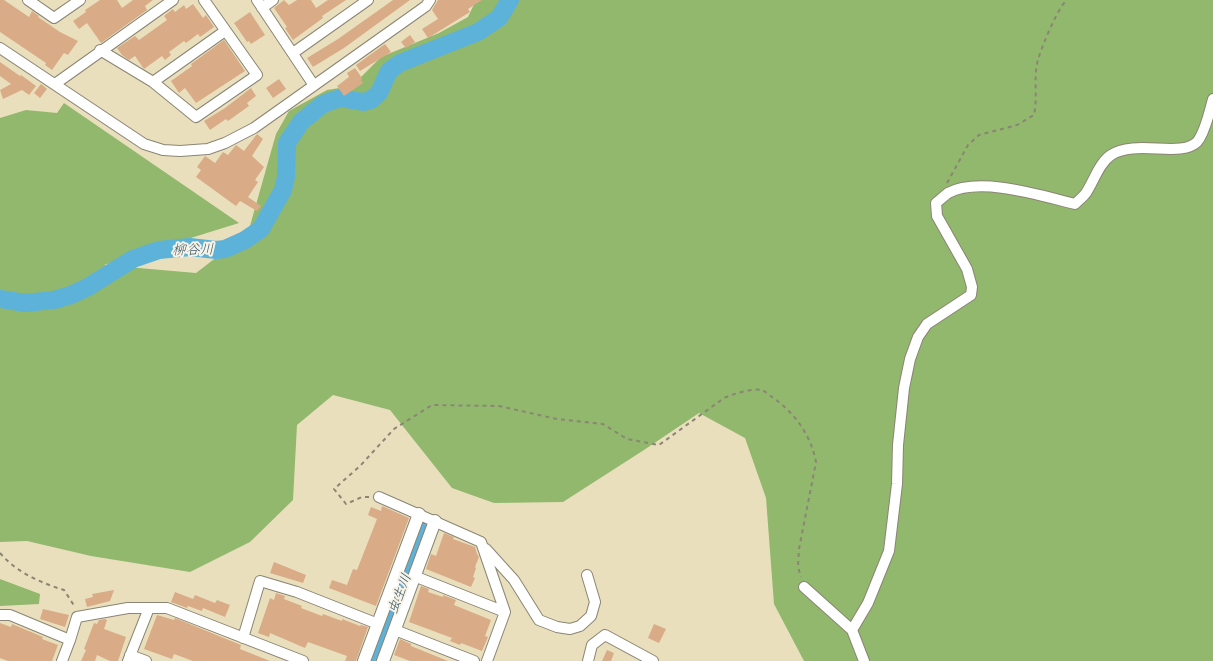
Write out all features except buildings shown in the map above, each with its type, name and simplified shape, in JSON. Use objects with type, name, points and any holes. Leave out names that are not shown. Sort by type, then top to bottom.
[{"type":"street","points":[[28,0],[54,18],[80,0]]},
{"type":"street","points":[[55,84],[172,0]]},
{"type":"street","points":[[100,50],[153,82],[196,117],[257,75],[204,0]]},
{"type":"street","points":[[273,0],[259,4],[313,84]]},
{"type":"street","points":[[293,53],[368,0]]},
{"type":"street","points":[[0,48],[144,144],[163,150],[208,149],[254,128],[313,84],[426,6],[430,0]]},
{"type":"street","points":[[153,82],[226,31]]},
{"type":"street","points":[[852,630],[868,603],[889,551],[897,484],[898,445],[904,388],[910,359],[918,337],[927,324],[971,295],[972,287],[967,269],[937,216],[936,203],[948,193],[968,188],[1000,187],[1075,204],[1085,195],[1101,166],[1115,152],[1138,147],[1173,149],[1188,147],[1197,142],[1207,121],[1213,99]]},
{"type":"street","points":[[379,497],[481,542],[496,562],[514,580],[539,620],[557,627],[570,629],[580,626],[591,616],[595,602],[587,575]]},
{"type":"street","points":[[364,661],[419,514]]},
{"type":"street","points":[[383,661],[435,521]]},
{"type":"street","points":[[481,542],[505,612],[487,661]]},
{"type":"street","points":[[414,576],[505,612]]},
{"type":"street","points":[[242,638],[260,581],[297,592],[378,624]]},
{"type":"street","points":[[804,587],[852,630],[864,661]]},
{"type":"street","points":[[62,661],[77,617],[128,608],[166,608],[303,661]]},
{"type":"street","points":[[146,661],[129,658],[149,608]]},
{"type":"street","points":[[0,615],[10,615],[70,640]]},
{"type":"street","points":[[394,630],[474,661]]},
{"type":"street","points":[[588,661],[592,645],[605,635],[653,661]]},
{"type":"path","points":[[941,199],[949,179],[968,145],[979,135],[1017,125],[1034,116],[1037,61],[1055,18],[1067,0]]},
{"type":"path","points":[[379,497],[362,497],[346,504],[334,489],[360,466],[394,429],[432,405],[499,406],[557,420],[603,424],[627,439],[659,445],[724,398],[735,393],[762,390],[786,406],[804,430],[816,462],[799,549],[798,567],[804,587]]},
{"type":"path","points":[[0,553],[9,563],[44,584],[64,590],[76,610],[77,617]]},
{"type":"green space","points":[[476,0],[1213,0],[1213,661],[804,661],[774,604],[766,498],[745,438],[699,413],[563,502],[494,503],[452,488],[390,410],[333,395],[297,425],[293,500],[250,542],[190,572],[91,556],[27,541],[0,542],[0,118],[26,110],[57,113],[64,103],[239,223],[104,265],[196,273],[248,233],[276,134],[289,111],[327,90],[352,86],[381,57],[439,33],[468,17]]},
{"type":"green space","points":[[0,579],[40,594],[39,604],[0,606]]},
{"type":"waterway","name":"柳谷川","points":[[0,299],[25,303],[54,300],[88,287],[133,259],[159,250],[190,247],[216,250],[225,249],[245,240],[261,229],[283,190],[286,177],[287,143],[301,122],[323,104],[340,98],[363,102],[371,100],[379,93],[389,71],[400,63],[478,32],[499,18],[510,0]]},
{"type":"waterway","name":"虫生川","points":[[375,661],[425,527]]}]
